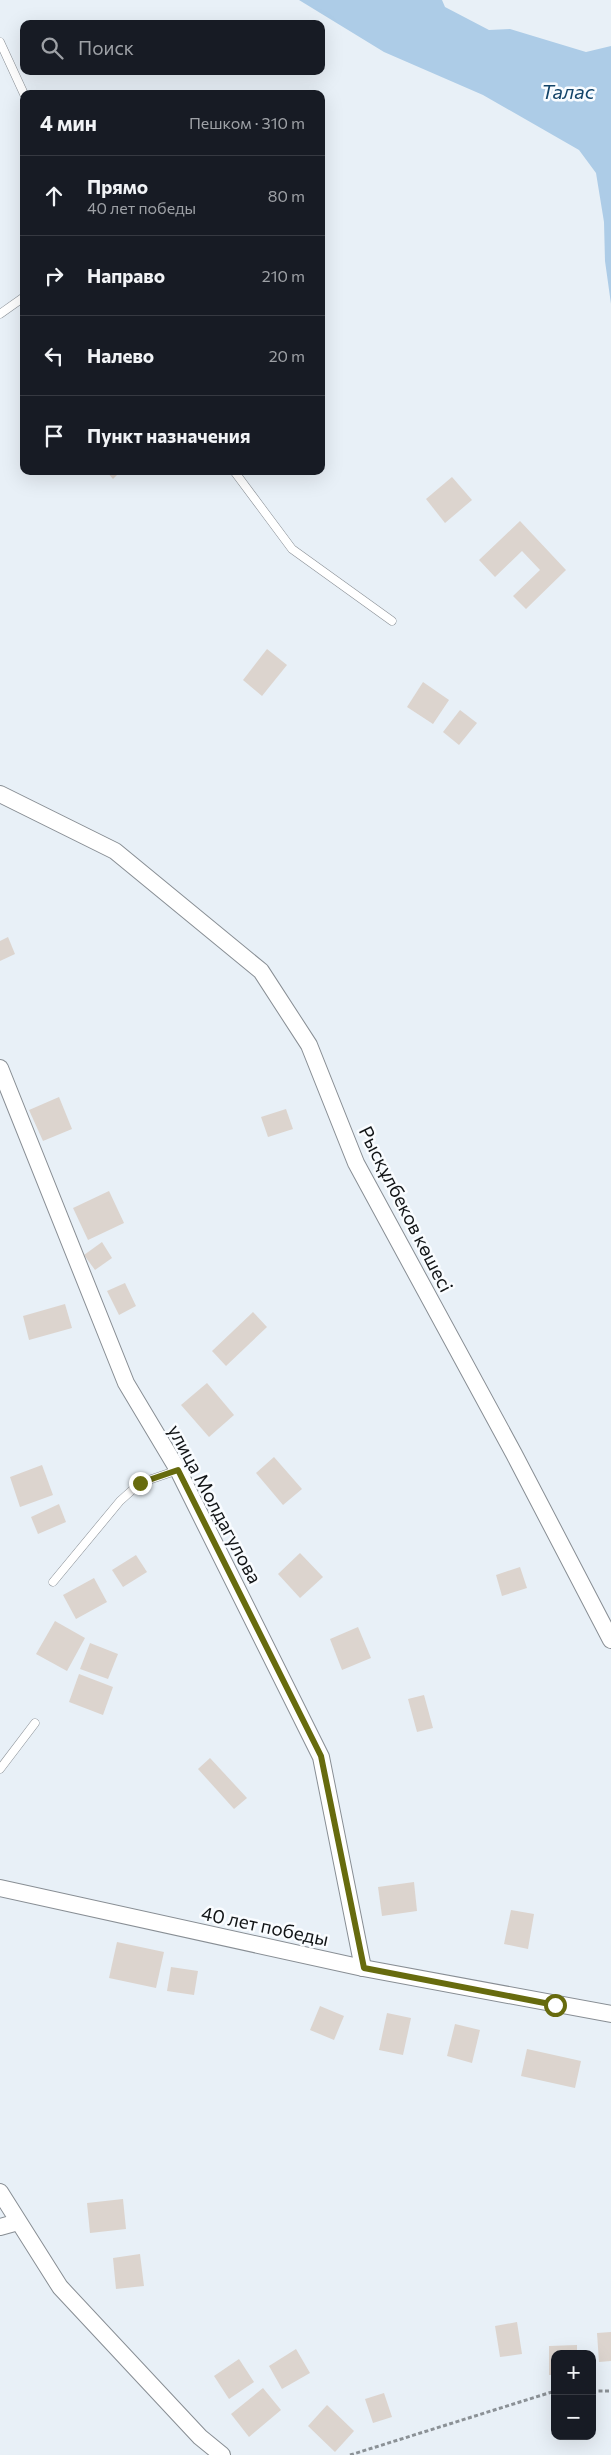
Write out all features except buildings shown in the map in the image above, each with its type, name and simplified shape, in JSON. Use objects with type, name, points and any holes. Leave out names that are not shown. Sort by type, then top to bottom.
[{"type":"street","name":"Рысқұлбеков көшесі","points":[[0,794],[115,851],[261,972],[309,1045],[356,1163],[514,1454],[611,1640]]},
{"type":"street","name":"улица Молдагулова","points":[[0,1068],[126,1383],[178,1470],[321,1756],[364,1968]]},
{"type":"street","name":"40 лет победы","points":[[0,1888],[364,1968],[610,2013]]},
{"type":"street","points":[[0,2192],[60,2287],[200,2437],[222,2455]]},
{"type":"street","points":[[0,2227],[18,2222]]},
{"type":"lane","points":[[0,42],[22,90]]},
{"type":"lane","points":[[0,314],[20,300]]},
{"type":"lane","points":[[237,475],[292,548],[392,621]]},
{"type":"lane","points":[[54,1582],[120,1500],[140,1483],[178,1470]]},
{"type":"lane","points":[[0,1769],[35,1723]]},
{"type":"path","points":[[596,2391],[611,2391]]},
{"type":"path","points":[[350,2455],[551,2392]]},
{"type":"water","name":"Талас","points":[[299,0],[442,0],[445,7],[489,30],[510,29],[586,52],[611,46],[611,304],[605,261],[604,222],[596,173],[579,150],[483,95],[384,52]]},
{"type":"route","points":[[140,1483],[178,1470],[321,1756],[364,1968],[555,2005]]}]
